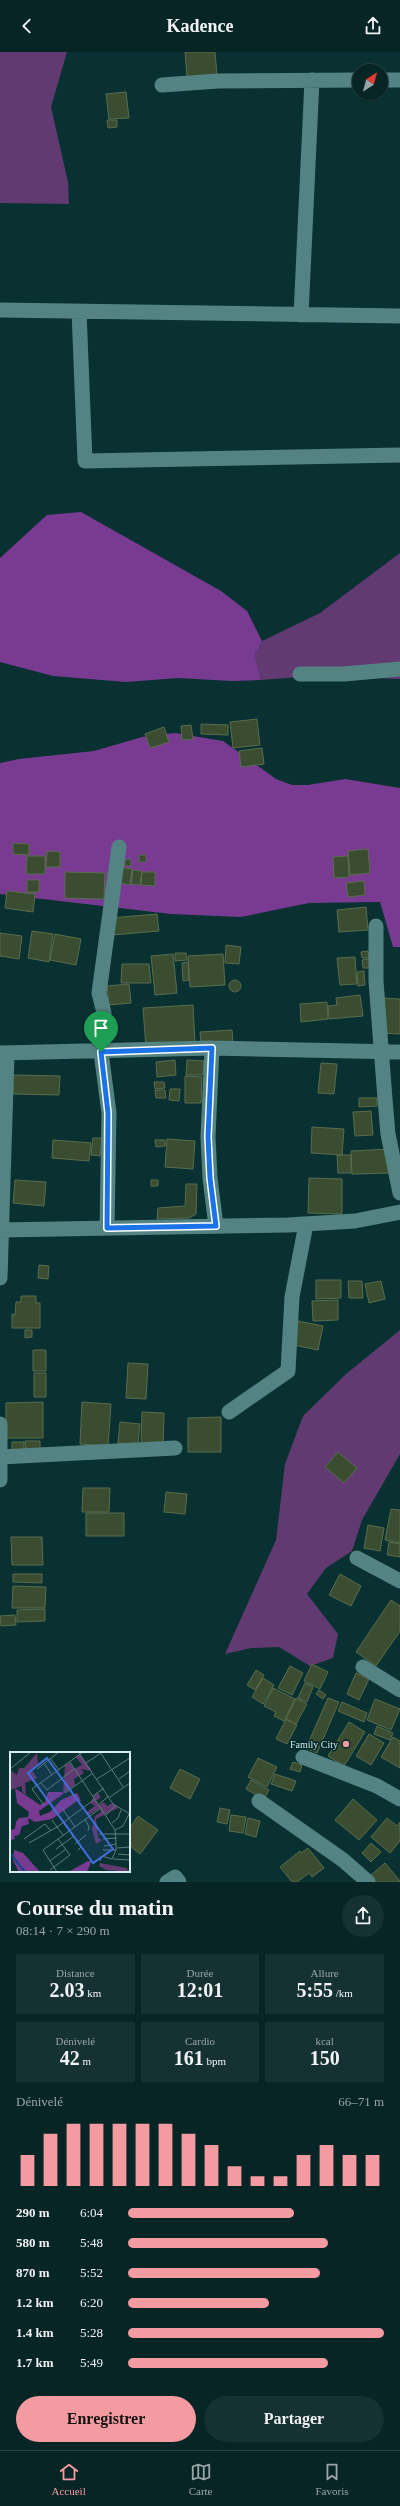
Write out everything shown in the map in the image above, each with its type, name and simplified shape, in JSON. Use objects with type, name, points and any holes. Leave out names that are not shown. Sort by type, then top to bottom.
[{"type":"street","points":[[301,315],[312,80]]},
{"type":"street","points":[[162,85],[218,81],[352,80]]},
{"type":"street","points":[[388,80],[400,80]]},
{"type":"street","points":[[0,310],[400,316]]},
{"type":"street","points":[[79,311],[85,461],[400,454]]},
{"type":"street","points":[[300,674],[344,674],[400,669]]},
{"type":"street","points":[[107,1228],[108,1113],[101,1052],[104,1013],[99,993],[119,847]]},
{"type":"street","points":[[376,926],[376,981],[388,1134],[400,1193]]},
{"type":"street","points":[[212,1048],[208,1137],[210,1178],[216,1226]]},
{"type":"street","points":[[0,1278],[4,1054],[212,1048],[400,1052]]},
{"type":"street","points":[[1,1230],[306,1224],[355,1221],[400,1212]]},
{"type":"street","points":[[230,1412],[288,1371],[292,1298],[306,1224]]},
{"type":"street","points":[[0,1424],[0,1480]]},
{"type":"street","points":[[1,1458],[63,1452],[175,1448]]},
{"type":"street","points":[[357,1558],[400,1581]]},
{"type":"street","points":[[363,1667],[400,1690]]},
{"type":"street","points":[[303,1757],[377,1786],[400,1799]]},
{"type":"street","points":[[259,1801],[343,1860],[368,1882]]},
{"type":"street","points":[[167,1882],[175,1877],[179,1882]]},
{"type":"shaded area","points":[[0,52],[67,52],[51,107],[68,182],[69,204],[0,203]]},
{"type":"shaded area","points":[[81,512],[221,591],[247,611],[262,641],[255,655],[261,680],[232,681],[178,678],[126,682],[53,676],[0,662],[0,558],[47,515]]},
{"type":"shaded area","points":[[400,553],[400,679],[314,676],[261,680],[255,655],[262,641],[320,613]]},
{"type":"shaded area","points":[[175,733],[223,741],[276,779],[292,785],[308,785],[345,779],[400,788],[400,947],[393,947],[380,902],[309,903],[241,917],[171,914],[0,894],[0,763],[19,759],[94,751],[142,737]]},
{"type":"shaded area","points":[[400,1330],[400,1454],[362,1520],[352,1551],[326,1568],[307,1594],[338,1634],[333,1658],[310,1666],[279,1647],[251,1648],[225,1654],[276,1540],[285,1464],[303,1416],[346,1374]]},
{"type":"building","points":[[185,52],[215,52],[217,75],[187,77]]},
{"type":"building","points":[[126,92],[129,118],[109,119],[106,94]]},
{"type":"building","points":[[107,120],[117,120],[117,127],[108,128]]},
{"type":"building","points":[[257,719],[260,745],[233,748],[230,722]]},
{"type":"building","points":[[201,724],[228,725],[228,735],[201,734]]},
{"type":"building","points":[[191,725],[193,739],[182,740],[181,726]]},
{"type":"building","points":[[164,727],[169,742],[150,748],[145,734]]},
{"type":"building","points":[[262,748],[264,764],[241,767],[239,751]]},
{"type":"building","points":[[13,843],[29,844],[29,855],[13,854]]},
{"type":"building","points":[[368,849],[370,873],[350,875],[348,851]]},
{"type":"building","points":[[47,851],[60,852],[60,867],[46,867]]},
{"type":"building","points":[[139,855],[146,855],[146,862],[139,862]]},
{"type":"building","points":[[27,856],[45,856],[45,874],[26,874]]},
{"type":"building","points":[[348,856],[349,877],[334,878],[333,857]]},
{"type":"building","points":[[131,859],[131,866],[125,866],[125,860]]},
{"type":"building","points":[[118,867],[132,869],[130,885],[116,882]]},
{"type":"building","points":[[133,870],[142,871],[140,885],[131,884]]},
{"type":"building","points":[[65,872],[105,873],[104,899],[65,898]]},
{"type":"building","points":[[142,872],[155,872],[155,886],[141,885]]},
{"type":"building","points":[[27,880],[39,880],[39,892],[27,892]]},
{"type":"building","points":[[364,881],[365,895],[348,897],[346,883]]},
{"type":"building","points":[[7,891],[35,894],[33,912],[5,908]]},
{"type":"building","points":[[366,907],[368,930],[339,932],[337,910]]},
{"type":"building","points":[[157,914],[159,931],[112,935],[111,918]]},
{"type":"building","points":[[32,931],[53,934],[49,962],[28,958]]},
{"type":"building","points":[[0,933],[22,936],[19,959],[0,956]]},
{"type":"building","points":[[55,934],[81,939],[76,965],[50,960]]},
{"type":"building","points":[[226,945],[241,947],[239,964],[225,963]]},
{"type":"building","points":[[368,951],[369,958],[362,958],[361,952]]},
{"type":"building","points":[[175,953],[186,953],[187,960],[175,961]]},
{"type":"building","points":[[173,954],[177,993],[155,995],[151,956]]},
{"type":"building","points":[[223,954],[225,985],[190,987],[188,956]]},
{"type":"building","points":[[355,957],[357,984],[340,985],[337,958]]},
{"type":"building","points":[[369,959],[370,968],[363,968],[362,960]]},
{"type":"building","points":[[188,962],[189,980],[183,981],[182,963]]},
{"type":"building","points":[[122,964],[149,964],[151,983],[121,983]]},
{"type":"building","points":[[364,971],[365,985],[358,986],[357,972]]},
{"type":"building","points":[[233,980],[237,980],[241,986],[237,992],[233,992],[229,988],[229,984]]},
{"type":"building","points":[[129,984],[131,1003],[109,1005],[107,986]]},
{"type":"building","points":[[360,995],[363,1016],[329,1019],[328,1006],[337,1005],[336,998]]},
{"type":"building","points":[[381,998],[400,999],[400,1034],[380,1033]]},
{"type":"building","points":[[327,1002],[328,1019],[301,1022],[300,1004]]},
{"type":"building","points":[[193,1005],[195,1044],[146,1047],[143,1008]]},
{"type":"building","points":[[232,1030],[233,1042],[201,1043],[200,1032]]},
{"type":"building","points":[[175,1060],[176,1075],[157,1077],[156,1062]]},
{"type":"building","points":[[187,1060],[204,1061],[203,1075],[186,1075]]},
{"type":"building","points":[[321,1063],[337,1064],[334,1094],[318,1093]]},
{"type":"building","points":[[13,1075],[60,1076],[59,1095],[13,1094]]},
{"type":"building","points":[[185,1076],[202,1077],[201,1103],[185,1103]]},
{"type":"building","points":[[154,1082],[164,1082],[165,1088],[155,1089]]},
{"type":"building","points":[[170,1089],[180,1089],[179,1101],[169,1100]]},
{"type":"building","points":[[155,1090],[165,1090],[166,1098],[156,1098]]},
{"type":"building","points":[[359,1098],[377,1098],[377,1106],[359,1107]]},
{"type":"building","points":[[371,1111],[373,1135],[355,1136],[353,1112]]},
{"type":"building","points":[[312,1127],[344,1129],[342,1155],[311,1153]]},
{"type":"building","points":[[93,1138],[102,1138],[100,1156],[91,1155]]},
{"type":"building","points":[[167,1139],[195,1141],[193,1169],[165,1167]]},
{"type":"building","points":[[53,1140],[91,1143],[89,1161],[52,1158]]},
{"type":"building","points":[[155,1140],[165,1140],[165,1146],[156,1147]]},
{"type":"building","points":[[391,1149],[392,1173],[352,1174],[351,1151]]},
{"type":"building","points":[[337,1155],[351,1155],[351,1173],[338,1173]]},
{"type":"building","points":[[309,1178],[342,1179],[342,1214],[308,1213]]},
{"type":"building","points":[[15,1180],[46,1182],[44,1206],[13,1203]]},
{"type":"building","points":[[151,1180],[158,1180],[158,1186],[151,1186]]},
{"type":"building","points":[[186,1184],[197,1184],[196,1214],[189,1218],[157,1219],[158,1208],[185,1206]]},
{"type":"building","points":[[39,1265],[49,1266],[48,1279],[38,1278]]},
{"type":"building","points":[[316,1280],[341,1280],[341,1298],[316,1299]]},
{"type":"building","points":[[348,1281],[362,1281],[363,1298],[349,1298]]},
{"type":"building","points":[[381,1281],[385,1299],[369,1303],[365,1284]]},
{"type":"building","points":[[21,1296],[36,1296],[36,1303],[40,1303],[40,1328],[12,1328],[12,1314],[15,1315],[16,1302],[21,1302]]},
{"type":"building","points":[[338,1300],[338,1320],[313,1321],[312,1301]]},
{"type":"building","points":[[298,1321],[323,1326],[318,1350],[294,1345]]},
{"type":"building","points":[[25,1330],[32,1330],[32,1337],[25,1338]]},
{"type":"building","points":[[33,1350],[46,1350],[46,1371],[33,1371]]},
{"type":"building","points":[[128,1363],[148,1364],[146,1399],[126,1398]]},
{"type":"building","points":[[34,1373],[46,1373],[46,1397],[34,1397]]},
{"type":"building","points":[[43,1402],[43,1438],[6,1438],[6,1403]]},
{"type":"building","points":[[82,1402],[111,1404],[108,1446],[80,1444]]},
{"type":"building","points":[[142,1412],[164,1413],[163,1449],[141,1448]]},
{"type":"building","points":[[221,1417],[221,1452],[188,1452],[188,1418]]},
{"type":"building","points":[[120,1422],[140,1424],[138,1444],[118,1443]]},
{"type":"building","points":[[25,1441],[40,1441],[40,1453],[26,1453]]},
{"type":"building","points":[[12,1442],[24,1442],[24,1452],[12,1452]]},
{"type":"building","points":[[338,1452],[357,1468],[344,1483],[325,1467]]},
{"type":"building","points":[[83,1488],[110,1488],[109,1512],[82,1512]]},
{"type":"building","points":[[166,1492],[187,1494],[185,1514],[164,1512]]},
{"type":"building","points":[[391,1509],[400,1510],[400,1543],[385,1540]]},
{"type":"building","points":[[86,1513],[124,1513],[124,1536],[86,1536]]},
{"type":"building","points":[[368,1525],[384,1528],[380,1551],[364,1548]]},
{"type":"building","points":[[11,1537],[42,1537],[43,1565],[12,1565]]},
{"type":"building","points":[[389,1542],[400,1544],[400,1557],[387,1555]]},
{"type":"building","points":[[13,1574],[42,1574],[42,1583],[13,1582]]},
{"type":"building","points":[[340,1574],[361,1586],[351,1606],[329,1595]]},
{"type":"building","points":[[13,1586],[46,1587],[45,1608],[12,1608]]},
{"type":"building","points":[[391,1600],[400,1606],[400,1631],[376,1666],[356,1652]]},
{"type":"building","points":[[45,1609],[45,1621],[17,1622],[17,1610]]},
{"type":"building","points":[[15,1615],[16,1625],[1,1626],[0,1616]]},
{"type":"building","points":[[312,1664],[328,1672],[320,1689],[304,1681]]},
{"type":"building","points":[[290,1666],[303,1673],[292,1695],[278,1688]]},
{"type":"building","points":[[256,1670],[264,1675],[255,1690],[247,1685]]},
{"type":"building","points":[[356,1673],[369,1679],[359,1700],[347,1694]]},
{"type":"building","points":[[263,1678],[274,1685],[263,1704],[252,1697]]},
{"type":"building","points":[[305,1683],[313,1687],[307,1702],[298,1698]]},
{"type":"building","points":[[273,1688],[295,1699],[284,1721],[274,1716],[276,1712],[264,1706]]},
{"type":"building","points":[[319,1690],[326,1695],[323,1699],[316,1694]]},
{"type":"building","points":[[296,1698],[307,1704],[296,1724],[286,1719]]},
{"type":"building","points":[[328,1698],[339,1702],[317,1753],[306,1748]]},
{"type":"building","points":[[375,1699],[400,1709],[391,1730],[367,1720]]},
{"type":"building","points":[[342,1702],[367,1713],[364,1722],[338,1711]]},
{"type":"building","points":[[286,1719],[297,1725],[287,1744],[276,1739]]},
{"type":"building","name":"Family City","points":[[349,1722],[365,1732],[344,1766],[328,1756]]},
{"type":"building","points":[[377,1726],[393,1733],[390,1740],[374,1734]]},
{"type":"building","points":[[369,1734],[384,1743],[371,1765],[356,1756]]},
{"type":"building","points":[[393,1737],[400,1741],[400,1768],[381,1757]]},
{"type":"building","points":[[258,1758],[277,1767],[267,1787],[248,1777]]},
{"type":"building","points":[[293,1762],[302,1765],[300,1772],[290,1769]]},
{"type":"building","points":[[180,1769],[200,1779],[190,1799],[170,1788]]},
{"type":"building","points":[[275,1774],[296,1781],[292,1791],[271,1784]]},
{"type":"building","points":[[251,1780],[269,1790],[264,1799],[246,1789]]},
{"type":"building","points":[[353,1799],[377,1820],[359,1840],[335,1820]]},
{"type":"building","points":[[220,1808],[230,1810],[227,1824],[217,1822]]},
{"type":"building","points":[[231,1815],[246,1817],[243,1833],[229,1831]]},
{"type":"building","points":[[138,1816],[158,1830],[140,1854],[130,1846],[130,1828]]},
{"type":"building","points":[[248,1818],[260,1821],[256,1837],[245,1834]]},
{"type":"building","points":[[387,1818],[397,1826],[400,1822],[400,1841],[390,1853],[371,1837]]},
{"type":"building","points":[[371,1843],[381,1852],[371,1862],[362,1853]]},
{"type":"building","points":[[308,1848],[324,1868],[312,1877],[309,1873],[297,1882],[292,1882],[280,1867],[300,1851],[301,1853]]},
{"type":"building","points":[[385,1863],[400,1882],[376,1882],[370,1876]]},
{"type":"place","name":"Family City","points":[[346,1744]]},
{"type":"route","points":[[212,1048],[208,1137],[210,1178],[216,1226],[107,1228],[108,1113],[101,1052],[212,1048]]}]
